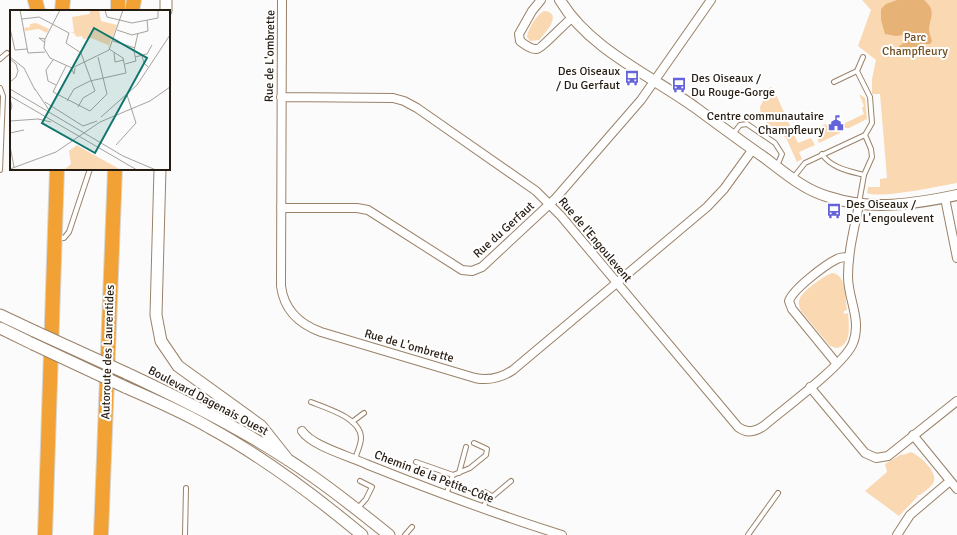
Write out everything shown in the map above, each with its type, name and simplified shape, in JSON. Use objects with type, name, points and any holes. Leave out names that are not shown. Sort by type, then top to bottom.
[{"type":"highway","points":[[34,0],[38,10]]},
{"type":"highway","points":[[62,10],[63,0]]},
{"type":"highway","points":[[132,10],[134,0]]},
{"type":"highway","points":[[45,535],[57,170]]},
{"type":"highway","name":"Autoroute des Laurentides","points":[[101,535],[115,170]]},
{"type":"main road","points":[[160,170],[156,315],[161,341],[178,366],[261,426],[288,460]]},
{"type":"main road","name":"Boulevard Dagenais Ouest","points":[[0,315],[148,384],[234,427],[288,460],[357,509],[389,535]]},
{"type":"main road","name":"Boulevard Dagenais Ouest","points":[[0,328],[148,397],[210,428],[262,459],[301,486],[362,535]]},
{"type":"street","name":"Rue de L'ombrette","points":[[282,0],[282,292],[287,306],[300,322],[321,332],[480,379],[497,378],[509,373],[708,207],[724,189],[753,149]]},
{"type":"street","points":[[541,0],[518,34],[520,41],[530,48],[537,49],[542,47],[557,30],[573,17]]},
{"type":"street","points":[[560,0],[573,17],[600,43],[753,149],[793,179],[822,195],[859,205],[894,205],[957,195]]},
{"type":"street","name":"Rue du Gerfaut","points":[[281,208],[358,208],[368,210],[458,268],[468,272],[477,270],[550,204],[641,100],[711,0]]},
{"type":"street","name":"Rue de l'Engoulevent","points":[[281,97],[384,98],[404,101],[417,108],[529,187],[550,204],[741,429],[749,432],[760,429],[837,364],[851,348],[856,330],[856,316],[848,280],[849,257],[859,205]]},
{"type":"street","points":[[945,198],[957,258]]},
{"type":"street","points":[[837,364],[794,313],[790,301],[793,294],[833,261],[841,257],[849,257]]},
{"type":"street","points":[[810,387],[861,449],[870,456],[876,458],[885,457],[957,401]]},
{"type":"street","name":"Chemin de la Petite-Côte","points":[[302,431],[313,441],[355,459],[482,509],[562,535]]},
{"type":"street","points":[[913,435],[957,489]]},
{"type":"street","points":[[898,535],[904,524],[914,512],[950,481]]},
{"type":"lane","points":[[0,59],[7,53]]},
{"type":"lane","points":[[834,82],[857,71],[864,57]]},
{"type":"lane","points":[[793,179],[805,163],[865,135],[872,123],[870,97],[857,71]]},
{"type":"lane","points":[[0,88],[3,96],[0,170]]},
{"type":"lane","points":[[732,135],[740,126],[747,124],[775,143],[782,154],[776,166]]},
{"type":"lane","points":[[859,205],[864,175],[872,157],[871,149],[865,135]]},
{"type":"lane","points":[[822,154],[827,161],[839,168],[864,175]]},
{"type":"lane","points":[[55,238],[64,238],[70,232],[90,170]]},
{"type":"lane","points":[[310,402],[347,417],[352,422],[361,437],[355,459]]},
{"type":"lane","points":[[352,422],[364,413]]},
{"type":"lane","points":[[416,462],[452,475],[459,473],[470,468],[484,458],[488,453],[485,447],[474,442]]},
{"type":"lane","points":[[459,473],[466,447]]},
{"type":"lane","points":[[446,495],[452,475]]},
{"type":"lane","points":[[357,509],[366,498],[372,487],[360,481]]},
{"type":"lane","points":[[482,509],[492,496],[511,481]]},
{"type":"lane","points":[[185,535],[186,488]]},
{"type":"lane","points":[[485,492],[492,496]]},
{"type":"lane","points":[[748,535],[778,493]]},
{"type":"lane","points":[[405,535],[412,527]]},
{"type":"green space","name":"Parc Champfleury","points":[[862,0],[957,0],[957,183],[897,193],[867,193],[868,187],[880,187],[880,179],[887,178],[880,94],[872,94],[872,79],[876,60],[858,46],[871,10]]},
{"type":"green space","points":[[897,0],[924,0],[928,4],[932,11],[929,29],[932,41],[930,44],[923,44],[916,53],[888,57],[886,51],[882,52],[883,49],[897,48],[907,40],[903,35],[896,36],[885,34],[881,20],[881,9],[886,4]]},
{"type":"green space","points":[[544,11],[552,15],[553,19],[551,24],[539,40],[530,41],[527,37],[531,26],[535,19]]},
{"type":"green space","points":[[770,87],[773,88],[798,143],[811,138],[815,145],[799,152],[802,159],[797,162],[786,138],[761,118],[760,107]]},
{"type":"green space","points":[[859,94],[865,98],[867,119],[849,128],[843,128],[841,125],[864,114],[862,108],[864,106]]},
{"type":"green space","points":[[826,124],[829,130],[837,127],[840,133],[819,143],[816,135],[821,133],[819,127]]},
{"type":"green space","points":[[833,273],[841,278],[843,283],[847,310],[844,311],[844,314],[848,313],[849,323],[845,343],[836,348],[830,346],[801,311],[799,306],[799,300],[810,287],[825,276]]},
{"type":"green space","points":[[911,452],[927,464],[933,473],[934,481],[928,489],[920,495],[917,495],[918,496],[899,516],[865,491],[887,472],[885,464],[902,454]]},
{"type":"place","name":"Des Oiseaux / Du Gerfaut","points":[[632,78]]},
{"type":"place","name":"Des Oiseaux / Du Rouge-Gorge","points":[[679,85]]},
{"type":"place","name":"Centre communautaire Champfleury","points":[[836,123]]},
{"type":"place","name":"Des Oiseaux / De L'engoulevent","points":[[834,211]]}]
